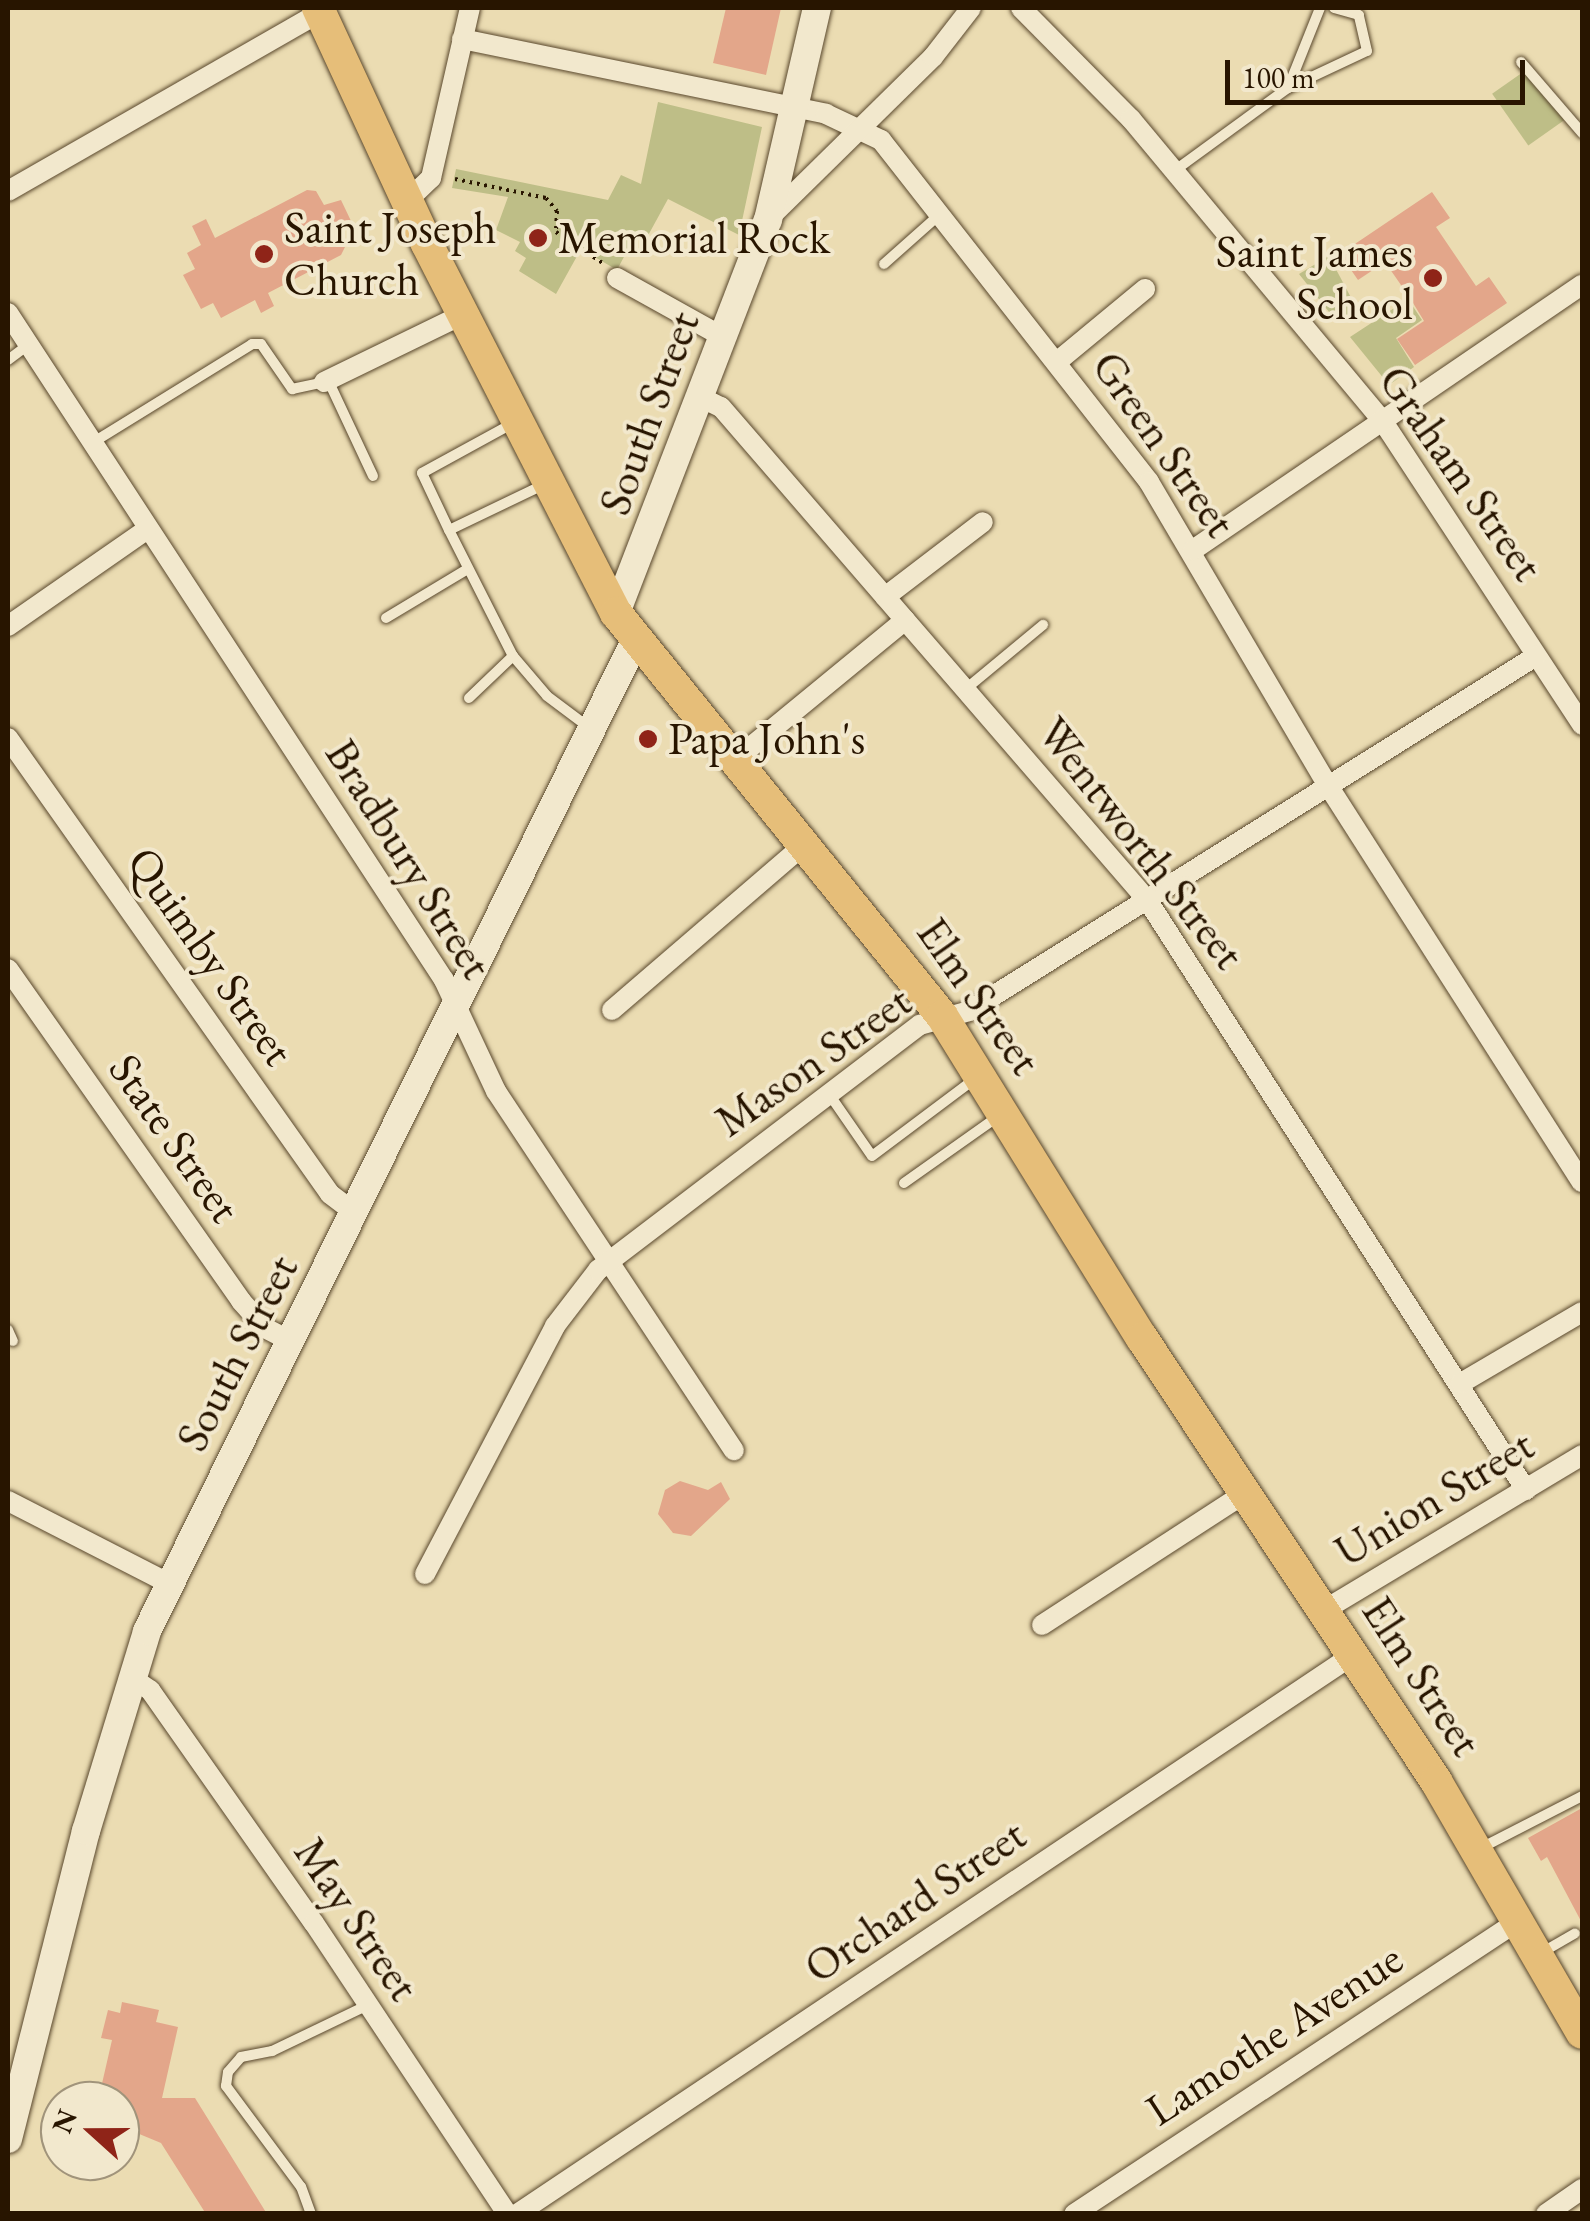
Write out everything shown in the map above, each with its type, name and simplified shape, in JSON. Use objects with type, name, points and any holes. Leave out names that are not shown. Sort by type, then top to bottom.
[{"type":"main road","name":"Elm Street","points":[[320,10],[406,202],[616,614],[806,843],[942,1016],[1246,1494],[1356,1653],[1582,2033]]},
{"type":"street","points":[[406,202],[430,178],[470,8]]},
{"type":"street","name":"South Street","points":[[616,614],[636,575],[698,396],[768,220],[817,8]]},
{"type":"street","points":[[768,220],[864,127],[971,8]]},
{"type":"street","name":"Graham Street","points":[[1021,8],[1174,171],[1382,420],[1582,726]]},
{"type":"street","points":[[8,192],[320,10]]},
{"type":"street","points":[[462,39],[796,109],[864,127]]},
{"type":"street","name":"Green Street","points":[[864,127],[1058,361],[1193,550],[1329,788],[1582,1182]]},
{"type":"street","points":[[616,278],[721,336]]},
{"type":"street","points":[[1193,550],[1582,285]]},
{"type":"street","points":[[1058,361],[1146,290]]},
{"type":"street","name":"Bradbury Street","points":[[8,314],[458,1010],[496,1091],[734,1450]]},
{"type":"street","points":[[326,381],[464,314]]},
{"type":"street","name":"Wentworth Street","points":[[698,396],[720,407],[1148,901],[1461,1382],[1526,1490]]},
{"type":"street","points":[[885,597],[984,522]]},
{"type":"street","points":[[8,626],[146,530]]},
{"type":"street","points":[[736,759],[905,620]]},
{"type":"street","name":"South Street","points":[[8,2139],[132,1678],[168,1583],[458,1010],[635,640]]},
{"type":"street","name":"Mason Street","points":[[426,1574],[554,1326],[610,1261],[829,1094],[942,1016],[969,1011],[1536,656]]},
{"type":"street","name":"Quimby Street","points":[[8,738],[330,1194],[355,1213]]},
{"type":"street","points":[[612,1010],[806,843]]},
{"type":"street","name":"State Street","points":[[8,970],[241,1302],[265,1328],[289,1340]]},
{"type":"street","points":[[1461,1382],[1582,1312]]},
{"type":"street","name":"Union Street","points":[[1326,1610],[1582,1455]]},
{"type":"street","points":[[1042,1625],[1246,1494]]},
{"type":"street","points":[[9,1504],[168,1583]]},
{"type":"street","name":"Orchard Street","points":[[517,2214],[1356,1653]]},
{"type":"street","name":"May Street","points":[[132,1678],[150,1690],[368,2004],[507,2214]]},
{"type":"street","name":"Lamothe Avenue","points":[[1074,2214],[1518,1921]]},
{"type":"street","points":[[1546,2214],[1582,2189]]},
{"type":"lane","points":[[1288,88],[1320,8]]},
{"type":"lane","points":[[1174,171],[1288,88],[1367,51],[1359,15],[1334,8]]},
{"type":"lane","points":[[1520,62],[1582,133]]},
{"type":"lane","points":[[884,264],[940,214]]},
{"type":"lane","points":[[91,444],[252,344],[261,344],[292,389],[326,381],[373,476]]},
{"type":"lane","points":[[8,360],[28,345]]},
{"type":"lane","points":[[518,420],[422,473],[466,570],[513,656],[547,696],[592,730]]},
{"type":"lane","points":[[450,530],[549,482]]},
{"type":"lane","points":[[386,618],[466,570]]},
{"type":"lane","points":[[967,688],[1043,625]]},
{"type":"lane","points":[[469,698],[513,656]]},
{"type":"lane","points":[[829,1094],[872,1156],[980,1074]]},
{"type":"lane","points":[[904,1182],[1005,1112]]},
{"type":"lane","points":[[8,1330],[13,1342]]},
{"type":"lane","points":[[1476,1850],[1582,1796]]},
{"type":"lane","points":[[1538,1955],[1575,1933]]},
{"type":"lane","points":[[311,2214],[301,2187],[226,2086],[228,2072],[241,2057],[318,2032],[368,2004]]},
{"type":"path","points":[[456,179],[546,198],[558,210],[556,232],[590,249],[616,278]]},
{"type":"green space","points":[[1529,68],[1565,120],[1528,145],[1492,94]]},
{"type":"green space","points":[[658,102],[762,127],[739,235],[668,199],[645,241],[635,236],[617,270],[581,249],[556,294],[519,271],[526,258],[515,251],[520,242],[496,230],[508,197],[452,188],[456,169],[608,200],[621,175],[641,184]]},
{"type":"green space","points":[[1329,256],[1357,309],[1337,322],[1299,274]]},
{"type":"green space","points":[[1408,299],[1422,320],[1396,338],[1414,367],[1389,385],[1350,337]]},
{"type":"building","points":[[726,8],[781,8],[766,75],[713,63]]},
{"type":"building","name":"Saint Joseph Church","points":[[307,190],[316,191],[324,205],[341,200],[351,221],[337,233],[345,247],[341,255],[268,293],[274,306],[261,313],[255,300],[221,318],[213,303],[201,309],[183,275],[195,269],[187,253],[201,245],[192,226],[206,219],[215,238]]},
{"type":"building","name":"Saint James School","points":[[1432,192],[1450,218],[1436,227],[1476,286],[1489,277],[1507,303],[1415,365],[1397,339],[1424,321],[1410,298],[1385,262],[1358,280],[1340,254]]},
{"type":"building","points":[[680,1481],[708,1490],[721,1482],[730,1499],[691,1536],[673,1533],[658,1514],[665,1490]]},
{"type":"building","points":[[1582,1808],[1582,1923],[1547,1857],[1541,1861],[1528,1838]]},
{"type":"building","points":[[122,2002],[159,2010],[156,2022],[178,2027],[162,2098],[195,2098],[267,2214],[206,2214],[161,2143],[140,2134],[140,2081],[103,2081],[112,2040],[101,2038],[108,2010],[120,2013]]},
{"type":"place","name":"Memorial Rock","points":[[538,238]]},
{"type":"place","name":"Saint Joseph Church","points":[[264,254]]},
{"type":"place","name":"Saint James School","points":[[1433,278]]},
{"type":"place","name":"Papa John's","points":[[648,739]]}]
